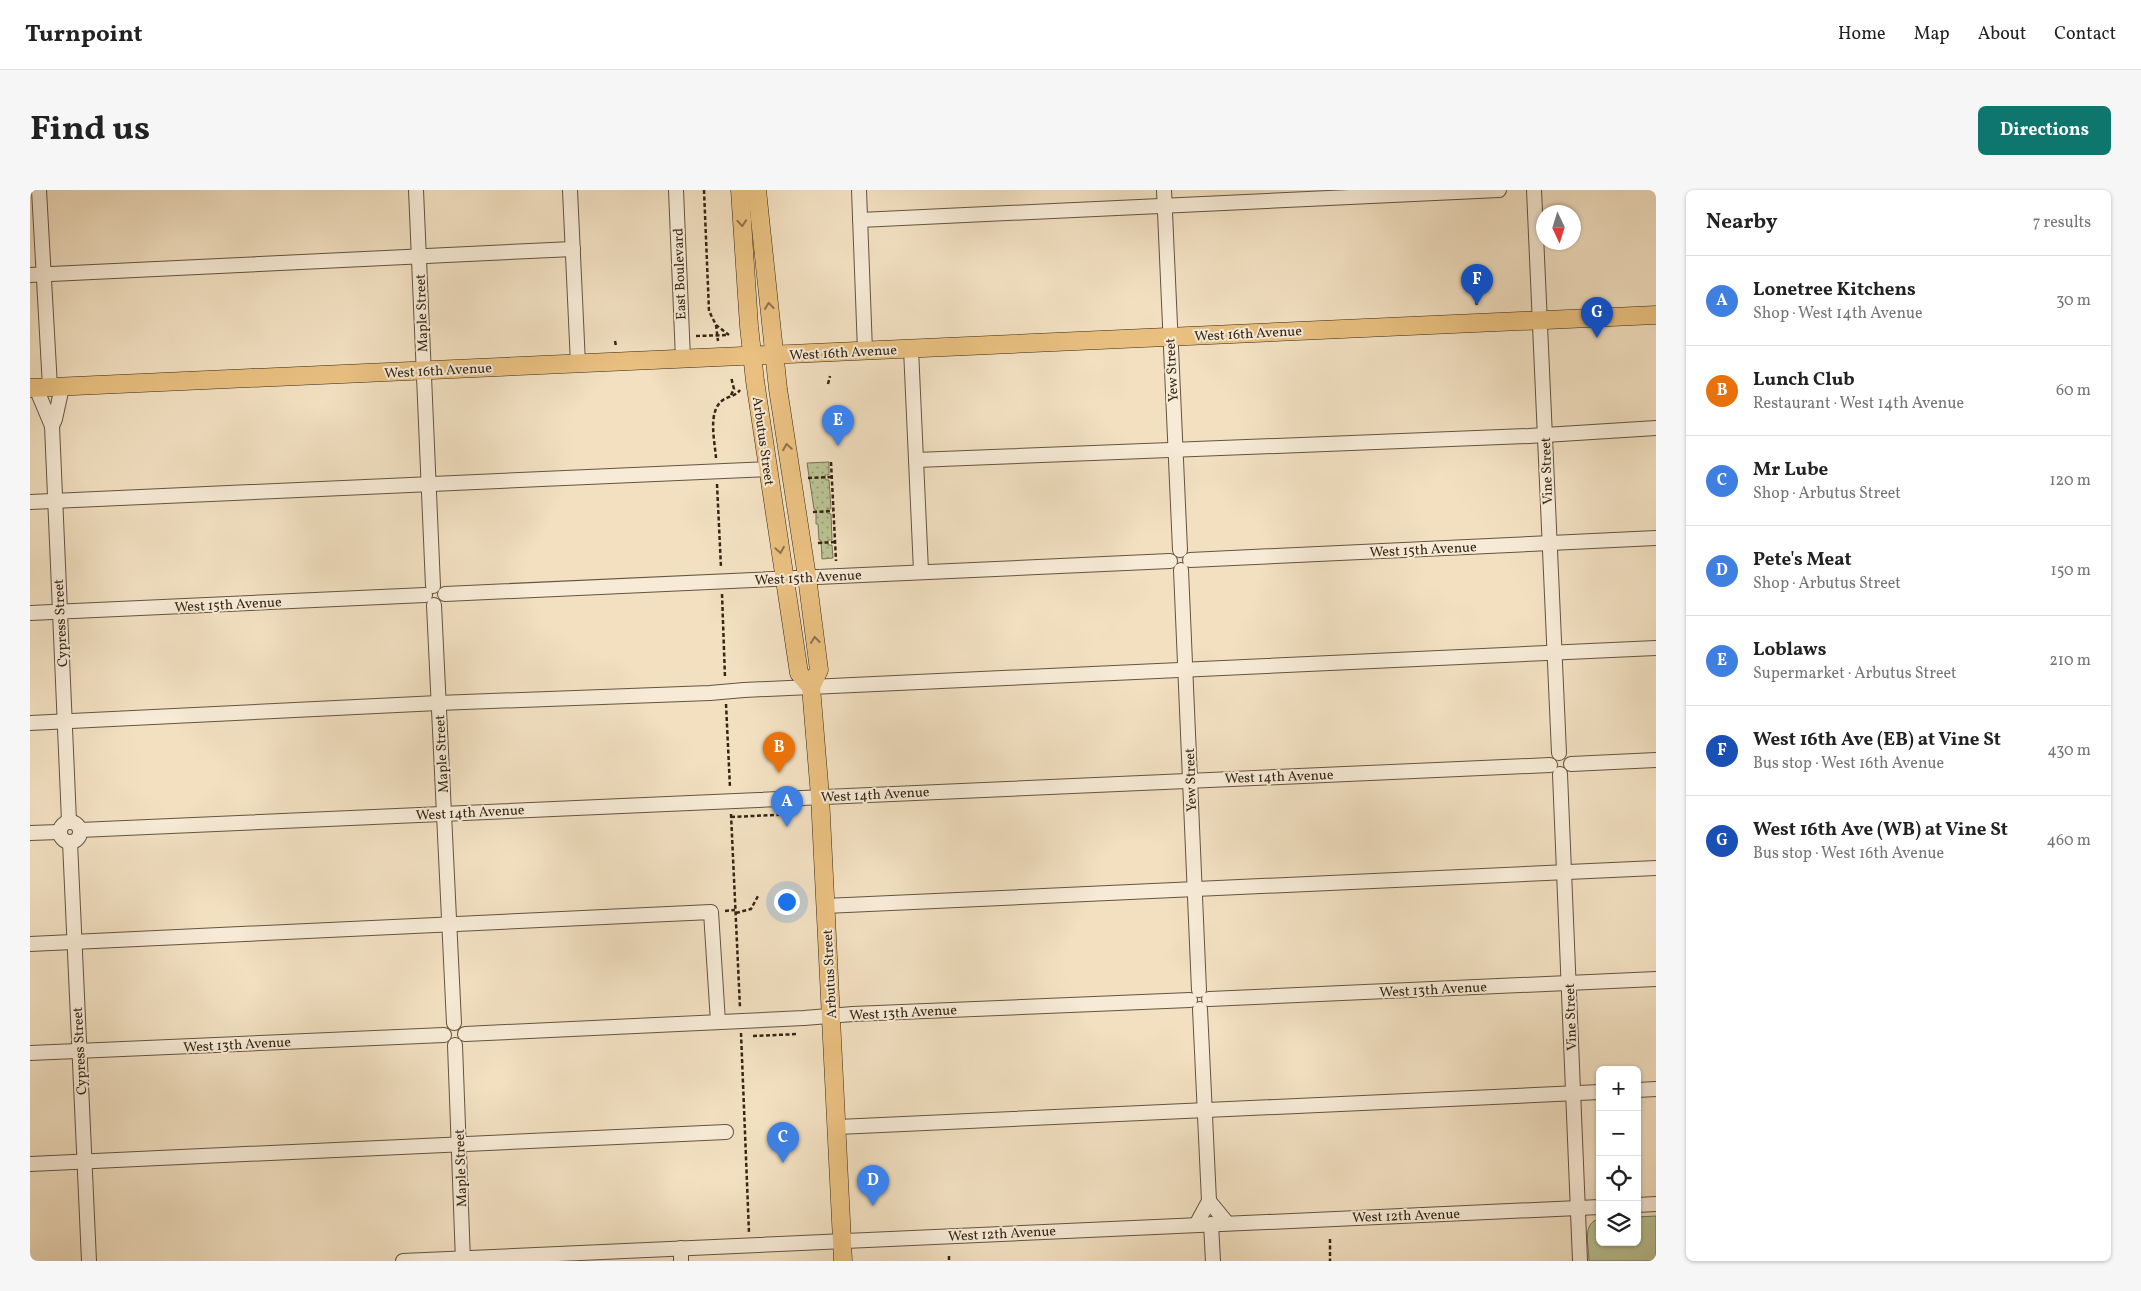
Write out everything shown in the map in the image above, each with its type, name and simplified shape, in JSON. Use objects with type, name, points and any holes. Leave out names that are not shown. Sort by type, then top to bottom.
[{"type":"main road","name":"Arbutus Street","points":[[740,190],[752,356],[767,469],[799,672],[811,687]]},
{"type":"main road","name":"Arbutus Street","points":[[757,190],[774,355],[819,670],[811,687],[820,796],[838,1127],[843,1261]]},
{"type":"main road","name":"West 16th Avenue","points":[[44,387],[1656,314]]},
{"type":"street","name":"Cypress Street","points":[[39,190],[37,274],[47,418],[52,426]]},
{"type":"street","name":"Maple Street","points":[[416,190],[454,1023]]},
{"type":"street","points":[[570,190],[578,364]]},
{"type":"street","name":"East Boulevard","points":[[676,190],[683,359]]},
{"type":"street","points":[[859,190],[865,351]]},
{"type":"street","name":"Yew Street","points":[[1164,190],[1175,450],[1177,560],[1185,670],[1209,1201]]},
{"type":"street","points":[[860,220],[1499,190]]},
{"type":"street","name":"Vine Street","points":[[1534,190],[1559,753]]},
{"type":"street","points":[[37,274],[573,250]]},
{"type":"street","points":[[911,349],[921,571]]},
{"type":"street","name":"Cypress Street","points":[[44,387],[56,407],[52,426],[69,821]]},
{"type":"street","points":[[916,460],[1529,436],[1656,428]]},
{"type":"street","points":[[30,502],[767,469]]},
{"type":"street","name":"West 15th Avenue","points":[[30,613],[1177,560],[1188,554],[1190,560],[1656,538]]},
{"type":"street","points":[[30,723],[438,702],[710,693],[1656,648]]},
{"type":"street","points":[[1559,753],[1568,756],[1571,764],[1569,770],[1555,769],[1553,756],[1559,753]]},
{"type":"street","points":[[1571,764],[1656,760]]},
{"type":"street","name":"Vine Street","points":[[1555,769],[1565,872],[1580,1261]]},
{"type":"street","name":"West 14th Avenue","points":[[80,830],[1190,779],[1555,769]]},
{"type":"street","points":[[69,821],[76,824],[80,830],[78,838],[70,842],[63,839],[59,832],[62,825],[69,821]]},
{"type":"street","points":[[30,833],[59,832]]},
{"type":"street","name":"Cypress Street","points":[[70,842],[88,1261]]},
{"type":"street","points":[[825,906],[1656,868]]},
{"type":"street","points":[[30,944],[711,912],[718,1022]]},
{"type":"street","name":"West 13th Avenue","points":[[465,1034],[1656,980]]},
{"type":"street","points":[[454,1023],[460,1025],[465,1034],[461,1042],[455,1045],[446,1041],[444,1034],[448,1026],[454,1023]]},
{"type":"street","name":"West 13th Avenue","points":[[30,1053],[444,1034]]},
{"type":"street","name":"Maple Street","points":[[455,1045],[463,1260]]},
{"type":"street","points":[[1641,1090],[1656,1089]]},
{"type":"street","points":[[838,1127],[1596,1092]]},
{"type":"street","points":[[30,1164],[726,1132]]},
{"type":"street","points":[[1196,1225],[1209,1201],[1227,1223]]},
{"type":"street","points":[[1641,1205],[1656,1204]]},
{"type":"street","name":"West 12th Avenue","points":[[403,1261],[681,1254],[842,1240],[1596,1207]]},
{"type":"street","points":[[1211,1224],[1213,1261]]},
{"type":"path","points":[[704,190],[709,312],[716,325],[718,341]]},
{"type":"path","points":[[691,337],[717,334],[729,335],[716,325]]},
{"type":"path","points":[[616,341],[616,346]]},
{"type":"path","points":[[828,384],[830,376]]},
{"type":"path","points":[[730,396],[734,390],[731,377]]},
{"type":"path","points":[[720,563],[714,420],[716,408],[724,399],[740,391]]},
{"type":"path","points":[[831,462],[836,561]]},
{"type":"path","points":[[806,478],[832,477]]},
{"type":"path","points":[[812,512],[834,511]]},
{"type":"path","points":[[816,543],[835,542]]},
{"type":"path","points":[[740,1006],[731,817],[796,814]]},
{"type":"path","points":[[736,913],[750,909],[758,896]]},
{"type":"path","points":[[754,1036],[798,1034]]},
{"type":"path","points":[[742,1036],[749,1222]]},
{"type":"path","points":[[1330,1239],[1330,1261]]},
{"type":"path","points":[[949,1256],[949,1261]]},
{"type":"green space","points":[[829,462],[829,475],[825,475],[826,480],[829,480],[831,509],[827,509],[827,513],[831,514],[832,540],[828,540],[828,545],[832,545],[833,558],[822,559],[821,540],[819,540],[818,524],[816,524],[816,510],[814,509],[807,463]]},
{"type":"green space","points":[[1656,1216],[1656,1261],[1589,1261],[1587,1236],[1590,1225],[1594,1221],[1596,1220],[1596,1246],[1641,1246],[1641,1217]]},
{"type":"place","name":"West 16th Ave (EB) at Vine St","points":[[1477,305]]},
{"type":"place","name":"West 16th Ave (WB) at Vine St","points":[[1597,338]]},
{"type":"place","name":"Loblaws","points":[[838,446]]},
{"type":"place","name":"Lunch Club","points":[[779,773]]},
{"type":"place","name":"Lonetree Kitchens","points":[[787,827]]},
{"type":"place","name":"Mr Lube","points":[[783,1163]]},
{"type":"place","name":"Pete's Meat","points":[[873,1206]]}]
